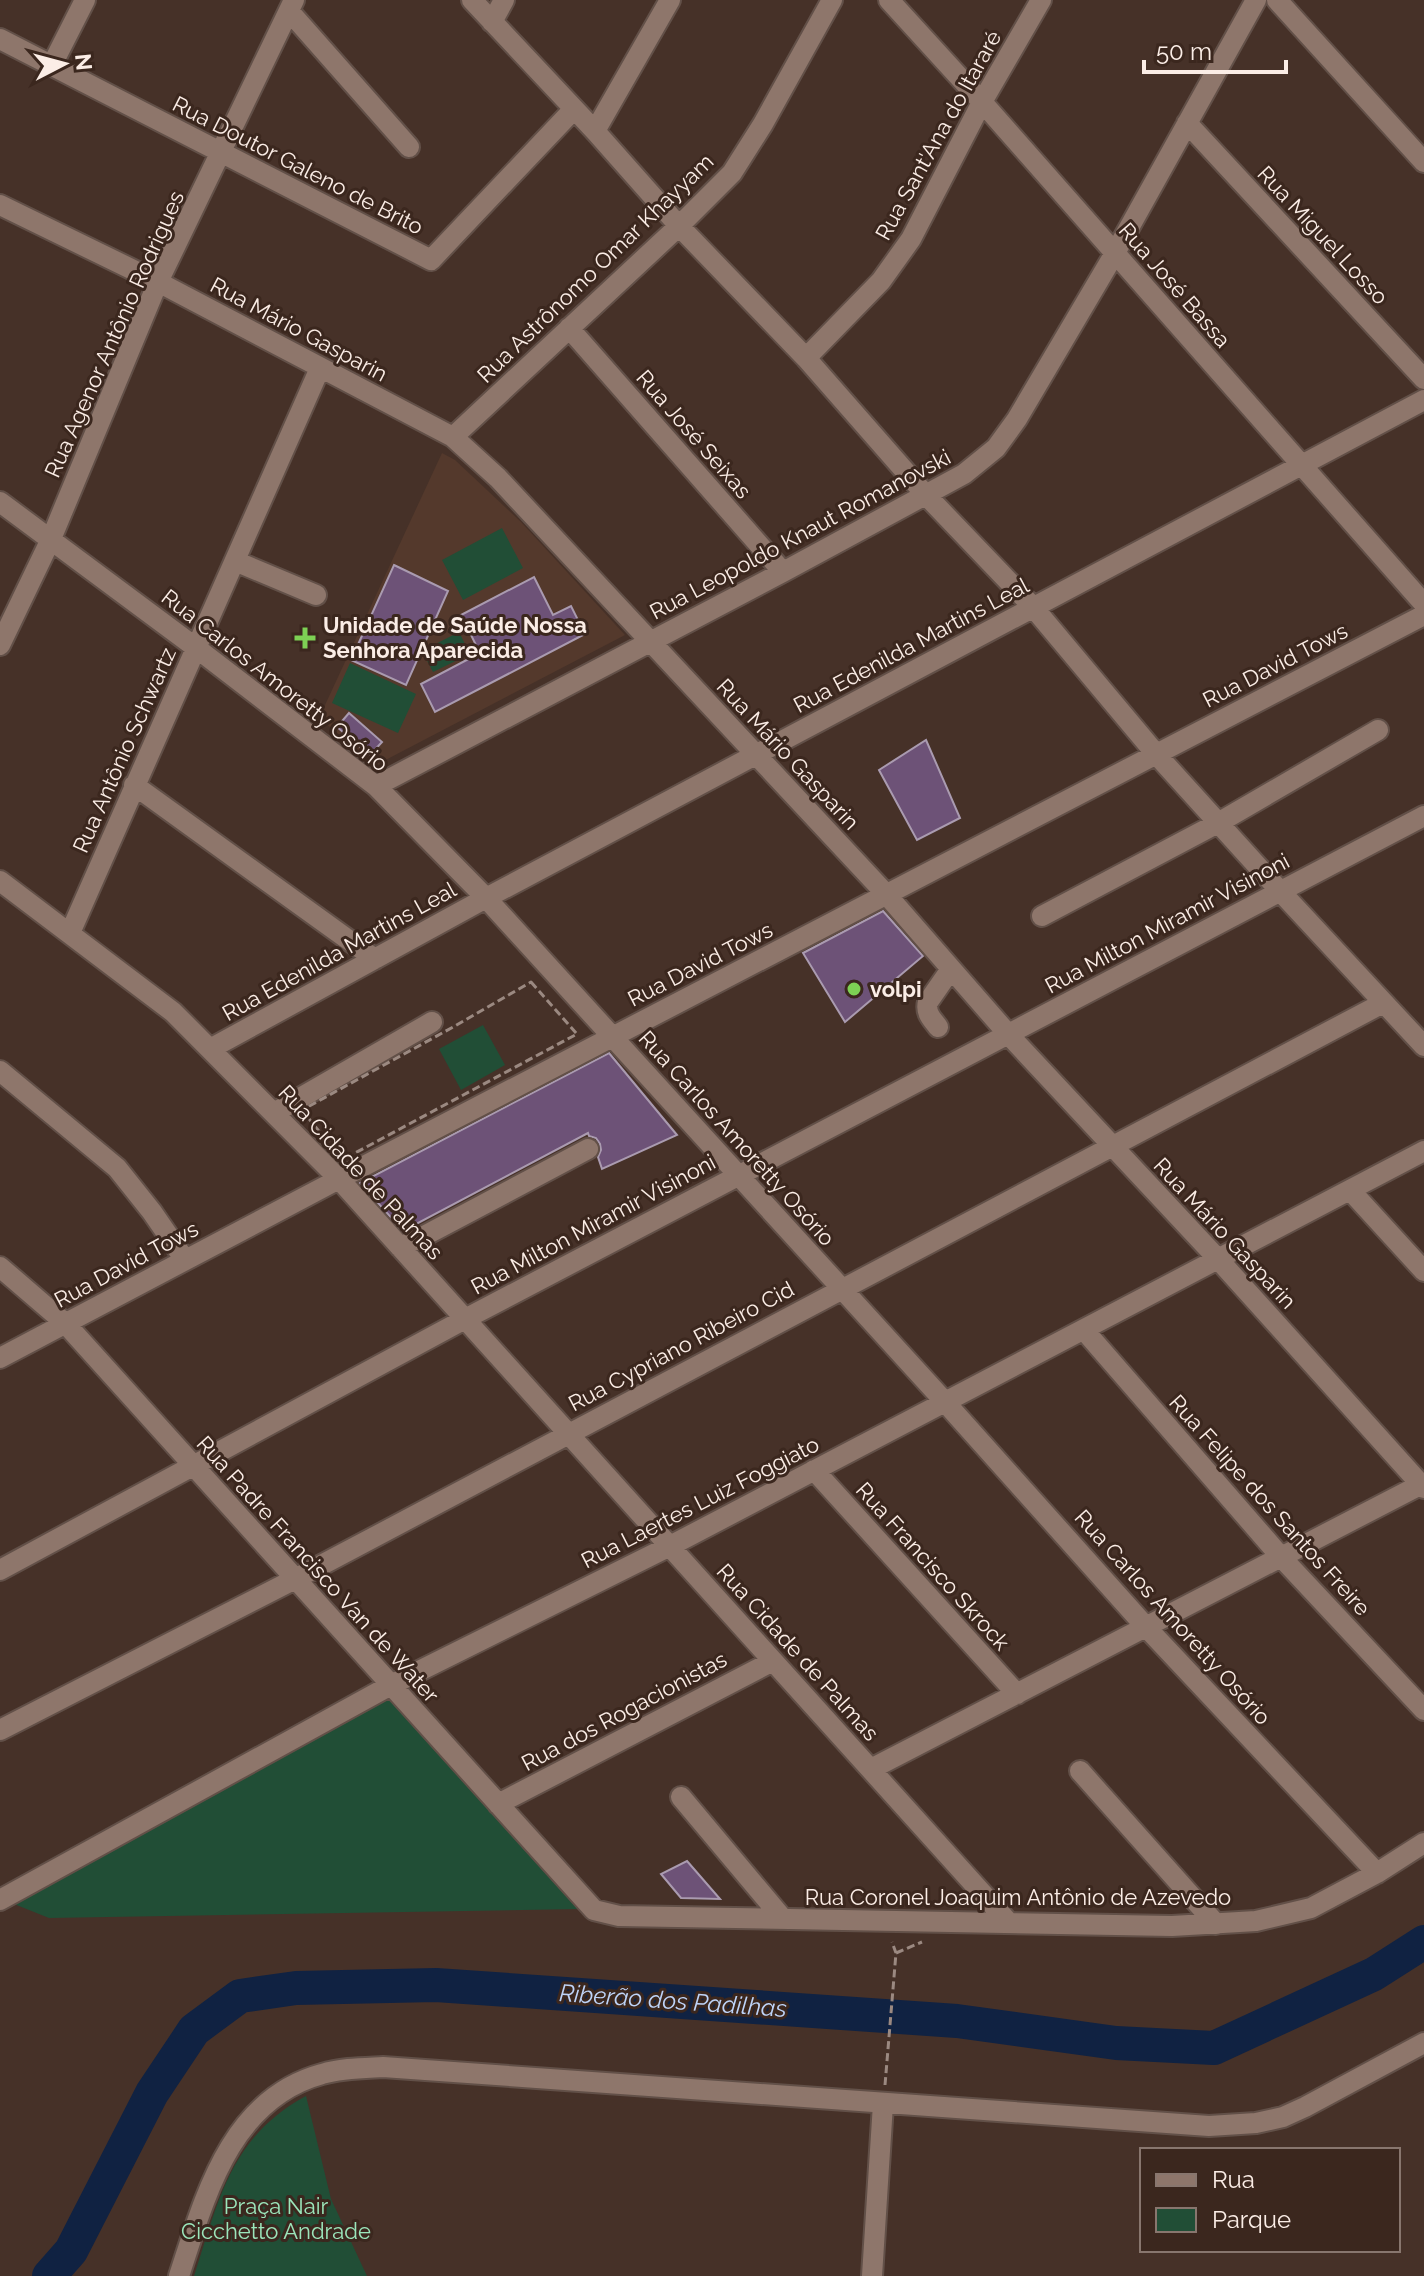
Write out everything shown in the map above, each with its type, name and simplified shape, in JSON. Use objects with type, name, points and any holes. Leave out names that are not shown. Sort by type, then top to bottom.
[{"type":"street","points":[[52,65],[85,0]]},
{"type":"street","points":[[472,0],[679,226],[806,358],[925,494],[1033,607],[1156,754],[1424,1046]]},
{"type":"street","points":[[492,22],[504,0]]},
{"type":"street","points":[[595,131],[670,0]]},
{"type":"street","name":"Rua Astrônomo Omar Khayyam","points":[[453,437],[732,173],[832,0]]},
{"type":"street","name":"Rua José Bassa","points":[[889,0],[1424,604]]},
{"type":"street","name":"Rua Sant'Ana do Itararé","points":[[806,358],[881,281],[911,239],[982,102],[1041,0]]},
{"type":"street","name":"Rua Leopoldo Knaut Romanovski","points":[[376,786],[964,474],[996,448],[1017,419],[1115,253],[1256,0]]},
{"type":"street","points":[[1277,0],[1423,158]]},
{"type":"street","points":[[292,6],[409,147]]},
{"type":"street","name":"Rua Agenor Antônio Rodrigues","points":[[0,645],[51,539],[158,282],[292,6]]},
{"type":"street","name":"Rua Doutor Galeno de Brito","points":[[0,39],[431,260],[574,109]]},
{"type":"street","name":"Rua Miguel Losso","points":[[1187,123],[1424,379]]},
{"type":"street","name":"Rua Mário Gasparin","points":[[0,205],[158,282],[453,437],[498,478],[886,894],[1008,1034],[1423,1485]]},
{"type":"street","name":"Rua José Seixas","points":[[569,328],[783,572]]},
{"type":"street","name":"Rua Antônio Schwartz","points":[[70,933],[320,368]]},
{"type":"street","name":"Rua Edenilda Martins Leal","points":[[210,1049],[486,898],[1424,400]]},
{"type":"street","name":"Rua Carlos Amoretty Osório","points":[[0,502],[376,786],[486,898],[1146,1627],[1377,1873]]},
{"type":"street","points":[[235,561],[316,595]]},
{"type":"street","name":"Rua David Tows","points":[[0,1358],[1424,615]]},
{"type":"street","points":[[1042,916],[1218,823],[1378,730]]},
{"type":"street","points":[[134,785],[375,959]]},
{"type":"street","name":"Rua Milton Miramir Visinoni","points":[[0,1570],[465,1319],[1423,817]]},
{"type":"street","name":"Rua Cidade de Palmas","points":[[0,881],[173,1012],[339,1179],[1009,1923]]},
{"type":"street","points":[[938,1027],[926,1008],[951,969]]},
{"type":"street","name":"Rua Cypriano Ribeiro Cid","points":[[0,1730],[295,1579],[1383,1003]]},
{"type":"street","points":[[274,1113],[432,1022]]},
{"type":"street","points":[[0,1071],[117,1168],[185,1260]]},
{"type":"street","points":[[400,1247],[588,1149]]},
{"type":"street","name":"Rua Laertes Luiz Foggiato","points":[[0,1900],[391,1685],[670,1546],[1424,1151]]},
{"type":"street","points":[[1350,1190],[1424,1271]]},
{"type":"street","name":"Rua Padre Francisco Van de Water","points":[[0,1267],[65,1323],[594,1910]]},
{"type":"street","name":"Rua Felipe dos Santos Freire","points":[[1084,1330],[1281,1557],[1424,1710]]},
{"type":"street","name":"Rua Francisco Skrock","points":[[814,1470],[1017,1694]]},
{"type":"street","points":[[871,1769],[1423,1485]]},
{"type":"street","name":"Rua dos Rogacionistas","points":[[498,1804],[773,1661]]},
{"type":"street","points":[[1080,1771],[1216,1924]]},
{"type":"street","points":[[681,1797],[783,1919]]},
{"type":"street","name":"Rua Coronel Joaquim Antônio de Azevedo","points":[[594,1910],[619,1916],[881,1921],[1216,1924],[1256,1921],[1311,1908],[1377,1873],[1424,1843]]},
{"type":"street","points":[[179,2276],[212,2181],[228,2149],[247,2122],[267,2103],[294,2085],[321,2074],[383,2067],[1209,2126],[1244,2125],[1283,2117],[1424,2043]]},
{"type":"street","points":[[872,2276],[883,2104]]},
{"type":"path","points":[[531,982],[577,1034],[342,1160],[302,1110],[531,982]]},
{"type":"path","points":[[881,1921],[896,1953],[883,2104]]},
{"type":"shaded area","points":[[442,453],[455,460],[521,522],[625,635],[376,765],[319,718]]},
{"type":"green space","points":[[502,528],[523,568],[463,600],[442,560]]},
{"type":"green space","points":[[459,632],[470,654],[433,672],[422,651]]},
{"type":"green space","points":[[350,663],[416,694],[398,733],[332,703]]},
{"type":"green space","points":[[483,1025],[505,1065],[461,1090],[439,1049]]},
{"type":"green space","points":[[385,1691],[581,1909],[49,1918],[9,1902]]},
{"type":"green space","name":"Praça Nair Cicchetto Andrade","points":[[306,2096],[331,2199],[367,2276],[194,2276],[220,2196],[244,2151],[280,2112]]},
{"type":"building","points":[[394,565],[448,591],[406,685],[351,660]]},
{"type":"building","points":[[534,577],[553,615],[571,606],[585,634],[435,712],[421,684],[480,653],[461,615]]},
{"type":"building","points":[[349,713],[382,742],[370,755],[337,727]]},
{"type":"building","points":[[926,740],[960,818],[917,840],[879,770]]},
{"type":"building","name":"volpi","points":[[883,911],[923,956],[845,1022],[803,953]]},
{"type":"building","points":[[609,1053],[677,1135],[602,1169],[598,1157],[600,1144],[588,1133],[403,1231],[360,1183]]},
{"type":"building","points":[[687,1861],[720,1899],[681,1898],[661,1874]]},
{"type":"waterway","name":"Riberão dos Padilhas","points":[[49,2276],[71,2251],[152,2093],[194,2030],[240,1996],[296,1988],[436,1985],[957,2021],[1116,2043],[1214,2048],[1374,1974],[1424,1942]]},
{"type":"place","name":"Unidade de Saúde Nossa Senhora Aparecida","points":[[305,638]]},
{"type":"place","name":"volpi","points":[[854,989]]}]
